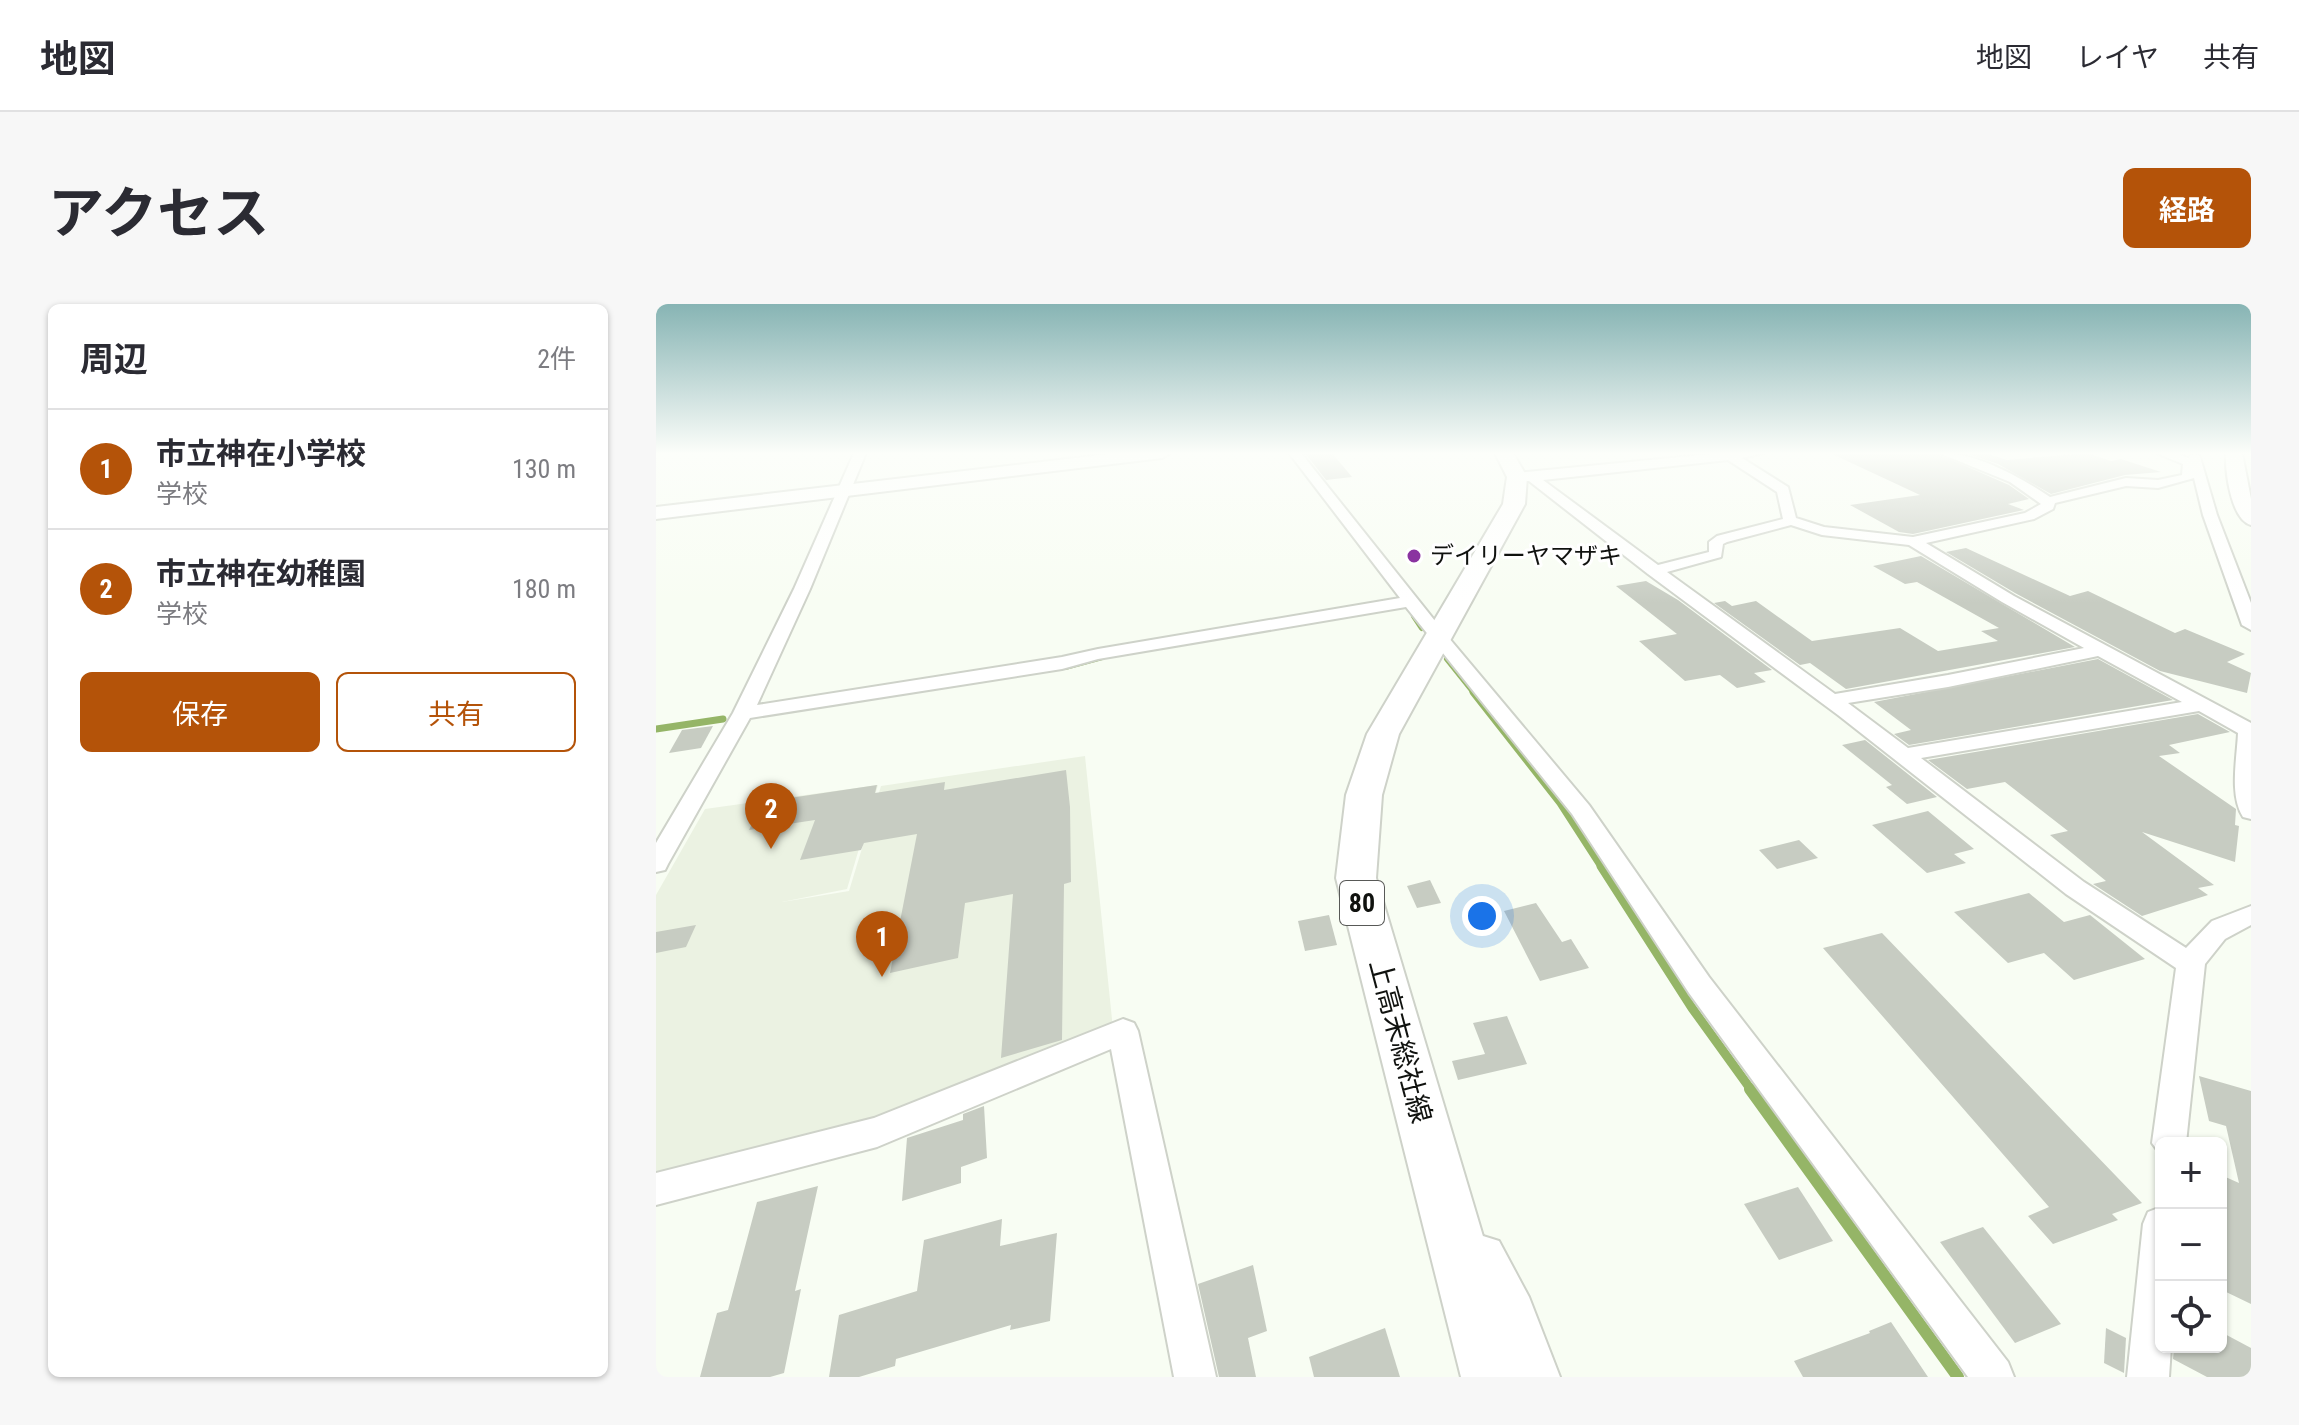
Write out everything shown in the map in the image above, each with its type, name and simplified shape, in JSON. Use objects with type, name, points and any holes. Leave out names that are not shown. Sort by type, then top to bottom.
[{"type":"main road","name":"上高末総社線","points":[[1493,1377],[1356,878],[1364,795],[1383,734],[1514,503]]},
{"type":"street","points":[[656,513],[741,503]]},
{"type":"street","points":[[656,864],[743,713],[839,503]]},
{"type":"street","points":[[1334,503],[1437,635],[1581,810],[1699,985],[1993,1377]]},
{"type":"street","points":[[1562,503],[1832,700],[1968,807],[2156,944],[2191,964]]},
{"type":"street","points":[[1786,503],[1790,520]]},
{"type":"street","points":[[1790,520],[1822,531],[1913,541],[2029,516],[2048,506],[2048,503]]},
{"type":"street","points":[[2206,503],[2251,625]]},
{"type":"street","points":[[1653,571],[1709,557],[1716,554],[1716,542],[1722,539],[1782,525],[1790,520]]},
{"type":"street","points":[[1913,541],[2200,705],[2250,724],[2247,796],[2251,812]]},
{"type":"street","points":[[743,713],[1062,663],[1098,654],[1410,601]]},
{"type":"street","points":[[1832,700],[1948,681],[2099,650]]},
{"type":"street","points":[[1904,755],[2200,705]]},
{"type":"street","points":[[2170,1137],[2191,964],[2205,940],[2219,927],[2251,915]]},
{"type":"street","points":[[656,1189],[877,1132],[1123,1031],[1195,1377]]},
{"type":"street","points":[[1458,1246],[1486,1254],[1515,1311],[1539,1377]]},
{"type":"street","points":[[2148,1377],[2156,1281]]},
{"type":"shaded area","points":[[1085,756],[1113,1029],[877,1123],[656,1174],[656,895],[705,809],[878,785],[847,889],[782,902],[849,891],[881,786]]},
{"type":"building","points":[[2012,503],[2008,504],[2024,510],[1913,534],[1899,532],[1850,505]]},
{"type":"building","points":[[1966,548],[2070,596],[2088,591],[2175,633],[2185,629],[2245,654],[2227,662],[2251,673],[2247,693],[2160,671],[1946,552]]},
{"type":"building","points":[[1921,556],[2075,647],[1846,689],[1810,663],[1800,665],[1714,603],[1725,601],[1732,606],[1756,601],[1812,641],[1900,628],[1938,651],[1998,641],[1981,631],[1999,628],[1917,582],[1905,584],[1873,566]]},
{"type":"building","points":[[1646,581],[1678,600],[1772,670],[1754,673],[1766,682],[1737,688],[1720,675],[1685,681],[1639,641],[1677,634],[1616,586]]},
{"type":"building","points":[[2098,659],[2173,700],[1909,745],[1894,734],[1911,730],[1874,702]]},
{"type":"building","points":[[2198,714],[2230,732],[2169,745],[2180,753],[2159,756],[2236,809],[2235,825],[2239,826],[2235,862],[2142,832],[2214,885],[2198,888],[2208,895],[2142,916],[2093,884],[2106,881],[2050,835],[2068,831],[2005,782],[1967,789],[1928,760]]},
{"type":"building","points":[[713,726],[701,748],[669,753],[682,730]]},
{"type":"building","points":[[1865,740],[1937,797],[1907,804],[1886,787],[1892,785],[1842,745]]},
{"type":"building","points":[[1066,770],[1071,882],[1064,884],[1062,1040],[1001,1058],[1013,894],[965,903],[958,958],[890,973],[917,834],[864,843],[861,850],[800,860],[815,820],[749,830],[763,802],[877,785],[875,793],[945,782],[944,790]]},
{"type":"building","points":[[1928,811],[1974,849],[1954,854],[1966,863],[1927,873],[1872,825]]},
{"type":"building","points":[[1799,840],[1818,858],[1777,869],[1759,850]]},
{"type":"building","points":[[1430,880],[1441,903],[1417,908],[1407,886]]},
{"type":"building","points":[[2029,893],[2064,922],[2090,915],[2145,959],[2074,980],[2044,953],[2008,963],[1954,912]]},
{"type":"building","points":[[1536,903],[1562,942],[1571,939],[1589,968],[1540,981],[1504,911]]},
{"type":"building","points":[[1329,915],[1337,945],[1305,951],[1298,921]]},
{"type":"building","points":[[696,925],[686,947],[656,953],[656,932]]},
{"type":"building","points":[[1882,933],[2142,1203],[2112,1214],[2118,1220],[2053,1244],[2028,1216],[2049,1207],[1823,948]]},
{"type":"building","points":[[1507,1016],[1527,1064],[1458,1080],[1452,1061],[1485,1054],[1473,1023]]},
{"type":"building","points":[[2199,1076],[2251,1091],[2251,1304],[2227,1292],[2227,1178],[2239,1183],[2226,1126],[2209,1121]]},
{"type":"building","points":[[984,1106],[987,1158],[961,1167],[961,1183],[902,1201],[907,1138],[963,1120],[963,1114]]},
{"type":"building","points":[[818,1186],[795,1291],[801,1289],[784,1373],[770,1377],[700,1377],[717,1313],[728,1310],[757,1202]]},
{"type":"building","points":[[1798,1187],[1833,1241],[1779,1260],[1744,1204]]},
{"type":"building","points":[[1002,1219],[1000,1246],[1057,1233],[1050,1321],[1010,1330],[1011,1325],[896,1359],[895,1366],[859,1377],[829,1377],[839,1315],[917,1291],[924,1240]]},
{"type":"building","points":[[1983,1227],[2061,1324],[2015,1343],[1940,1242]]},
{"type":"building","points":[[1253,1265],[1267,1331],[1248,1338],[1256,1377],[1219,1377],[1198,1284]]},
{"type":"building","points":[[1891,1322],[1928,1377],[1803,1377],[1794,1361],[1870,1333]]},
{"type":"building","points":[[1385,1328],[1400,1377],[1314,1377],[1309,1357]]},
{"type":"building","points":[[2106,1328],[2126,1338],[2124,1373],[2104,1363]]},
{"type":"building","points":[[2227,1335],[2251,1348],[2251,1377],[2207,1377],[2173,1359],[2174,1353],[2227,1353]]},
{"type":"waterway","points":[[1414,616],[1422,628]]},
{"type":"waterway","points":[[1065,667],[1102,657]]},
{"type":"waterway","points":[[1447,659],[1475,694]]},
{"type":"waterway","points":[[1473,692],[1560,803],[1602,868]]},
{"type":"waterway","points":[[656,729],[723,719]]},
{"type":"waterway","points":[[1601,866],[1692,1008],[1752,1091]]},
{"type":"waterway","points":[[1750,1089],[1958,1377]]},
{"type":"place","name":"デイリーヤマザキ","points":[[1414,556]]},
{"type":"place","name":"市立神在幼稚園","points":[[771,849]]},
{"type":"place","name":"市立神在小学校","points":[[882,977]]}]
